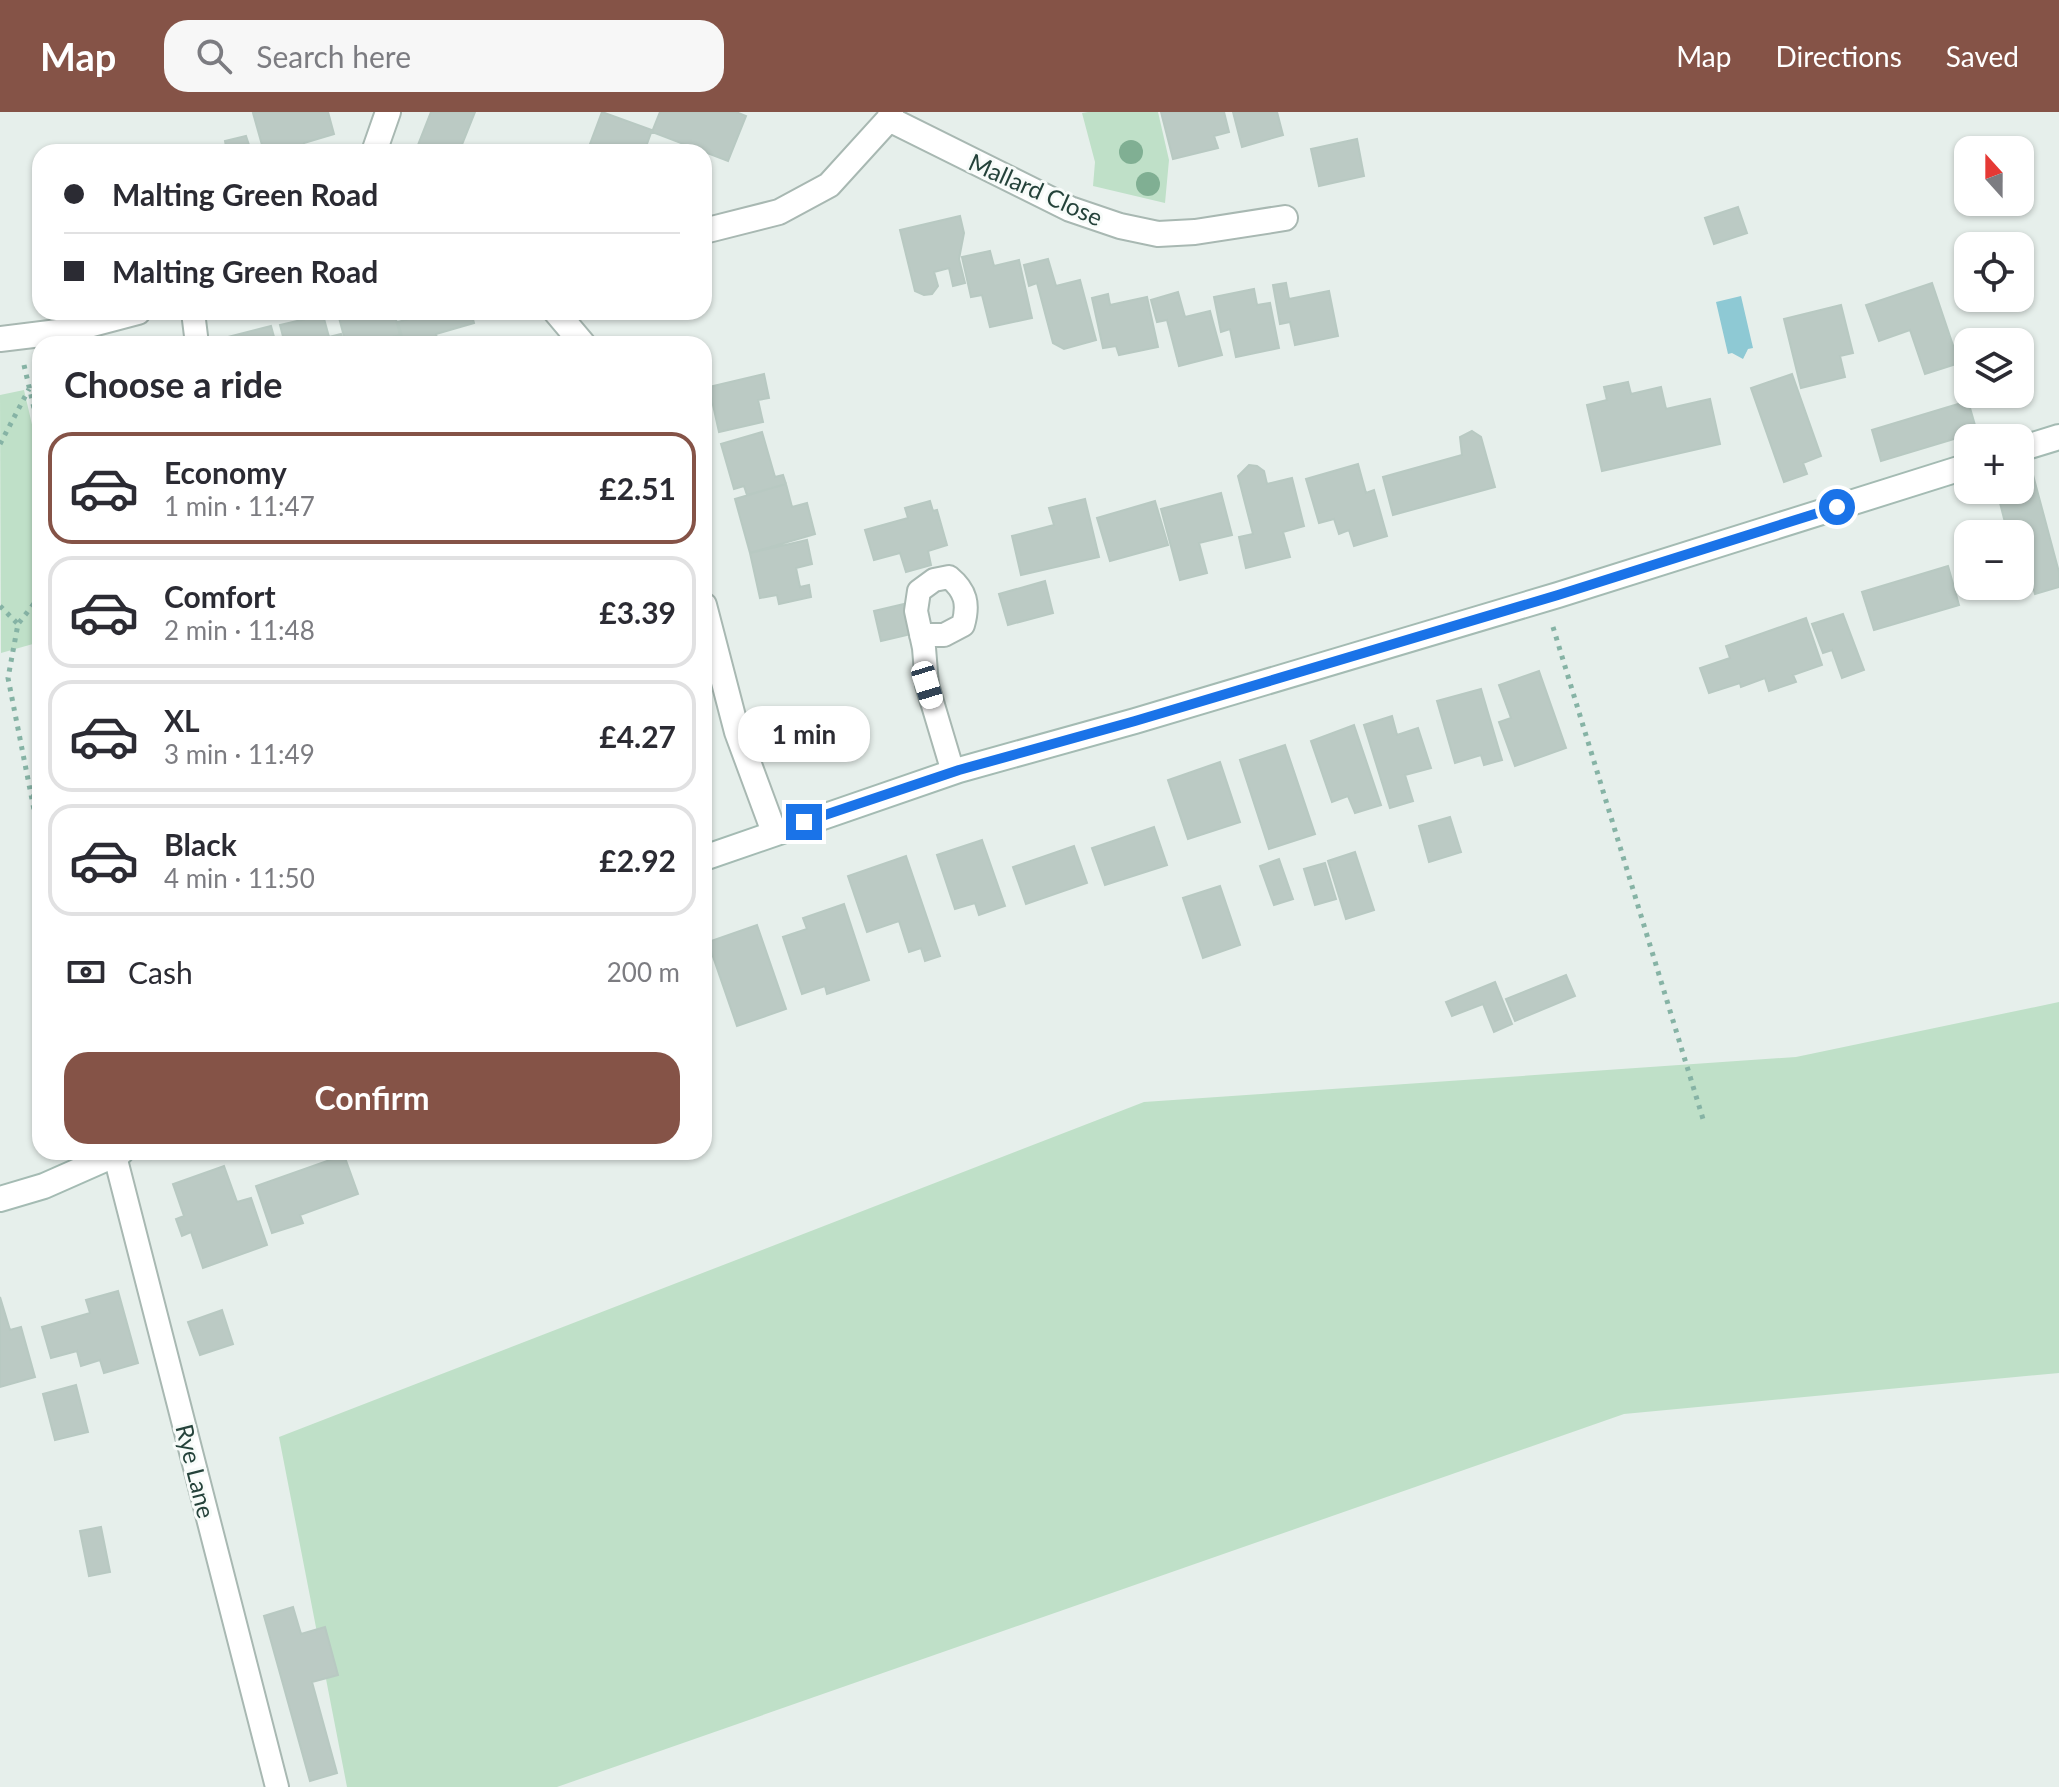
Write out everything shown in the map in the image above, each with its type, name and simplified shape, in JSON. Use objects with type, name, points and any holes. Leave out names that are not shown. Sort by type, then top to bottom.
[{"type":"street","points":[[377,144],[388,112]]},
{"type":"street","points":[[712,229],[779,212],[829,185],[890,116]]},
{"type":"street","name":"Mallard Close","points":[[890,116],[1070,209],[1120,226],[1158,234],[1195,232],[1285,218]]},
{"type":"street","points":[[9,338],[66,331],[108,320]]},
{"type":"street","points":[[563,320],[576,336]]},
{"type":"street","points":[[2034,445],[2059,437]]},
{"type":"street","points":[[712,855],[953,772],[1544,599],[1954,470]]},
{"type":"street","points":[[712,636],[737,732],[774,832]]},
{"type":"street","points":[[0,1199],[44,1186],[104,1160]]},
{"type":"lane","points":[[921,635],[927,685],[953,772]]},
{"type":"lane","name":"Rye Lane","points":[[120,1160],[277,1787]]},
{"type":"path","points":[[9,338],[32,401]]},
{"type":"path","points":[[0,444],[29,389]]},
{"type":"path","points":[[1544,599],[1703,1119]]},
{"type":"path","points":[[0,606],[18,624]]},
{"type":"path","points":[[32,606],[18,624],[8,678],[32,797]]},
{"type":"green space","points":[[1158,112],[1169,160],[1165,203],[1093,186],[1095,162],[1082,113]]},
{"type":"green space","points":[[24,390],[32,424],[32,644],[1,653],[0,395]]},
{"type":"green space","points":[[2059,1002],[2059,1373],[1624,1414],[557,1787],[347,1787],[279,1437],[1144,1102],[1796,1057]]},
{"type":"water","points":[[1741,296],[1753,348],[1748,349],[1743,359],[1728,354],[1716,302]]},
{"type":"building","points":[[328,112],[334,134],[304,144],[262,144],[253,113]]},
{"type":"building","points":[[431,112],[475,112],[462,144],[418,144]]},
{"type":"building","points":[[602,112],[652,130],[647,144],[590,144]]},
{"type":"building","points":[[660,112],[736,112],[746,116],[728,161],[712,155],[712,144],[683,144],[652,132]]},
{"type":"building","points":[[1161,112],[1224,112],[1229,132],[1214,136],[1218,148],[1173,159]]},
{"type":"building","points":[[1233,112],[1277,112],[1283,135],[1242,147]]},
{"type":"building","points":[[246,136],[249,144],[226,144],[225,141]]},
{"type":"building","points":[[1357,139],[1364,176],[1319,186],[1311,149]]},
{"type":"building","points":[[1738,207],[1747,233],[1714,244],[1705,218]]},
{"type":"building","points":[[960,216],[964,233],[959,259],[965,283],[953,286],[949,268],[934,272],[938,286],[932,294],[915,291],[900,230]]},
{"type":"building","points":[[990,251],[994,266],[1019,260],[1032,318],[990,327],[982,295],[971,297],[962,257]]},
{"type":"building","points":[[1048,259],[1056,286],[1080,280],[1096,340],[1064,349],[1053,343],[1037,283],[1029,286],[1024,265]]},
{"type":"building","points":[[1286,283],[1289,299],[1329,291],[1338,336],[1295,345],[1290,322],[1280,324],[1273,285]]},
{"type":"building","points":[[1932,283],[1954,348],[1954,365],[1925,374],[1910,330],[1879,341],[1866,305]]},
{"type":"building","points":[[1254,289],[1257,305],[1270,303],[1279,348],[1236,357],[1230,329],[1221,332],[1214,297]]},
{"type":"building","points":[[1178,292],[1185,317],[1210,311],[1222,355],[1179,366],[1167,320],[1157,322],[1151,300]]},
{"type":"building","points":[[1108,294],[1110,305],[1147,297],[1158,347],[1119,355],[1116,346],[1103,348],[1092,298]]},
{"type":"building","points":[[1841,305],[1853,353],[1840,356],[1845,377],[1801,388],[1784,319]]},
{"type":"building","points":[[302,320],[324,320],[329,336],[283,336],[280,325]]},
{"type":"building","points":[[340,320],[396,320],[400,335],[396,336],[344,336]]},
{"type":"building","points":[[473,320],[474,323],[436,336],[402,336],[398,322]]},
{"type":"building","points":[[271,326],[274,336],[232,336]]},
{"type":"building","points":[[764,374],[769,398],[758,400],[763,422],[719,432],[712,386]]},
{"type":"building","points":[[1792,374],[1821,456],[1803,463],[1807,474],[1784,482],[1751,388]]},
{"type":"building","points":[[1628,382],[1631,394],[1661,387],[1666,409],[1710,399],[1720,444],[1602,471],[1587,405],[1607,400],[1604,387]]},
{"type":"building","points":[[1954,405],[1954,408],[1970,408],[1975,424],[1954,424],[1954,439],[1881,461],[1872,430]]},
{"type":"building","points":[[1472,431],[1481,437],[1495,487],[1393,515],[1383,477],[1462,455],[1460,437]]},
{"type":"building","points":[[762,432],[775,477],[783,475],[786,484],[747,495],[744,486],[734,489],[721,444]]},
{"type":"building","points":[[1358,464],[1366,493],[1374,490],[1387,536],[1354,546],[1349,530],[1339,534],[1334,519],[1319,523],[1306,479]]},
{"type":"building","points":[[1249,465],[1264,471],[1267,484],[1292,478],[1304,526],[1283,532],[1290,557],[1246,568],[1239,537],[1253,534],[1238,476]]},
{"type":"building","points":[[2034,479],[2059,572],[2059,587],[2035,594],[2034,520],[2004,520],[2000,504],[2034,504]]},
{"type":"building","points":[[786,484],[792,507],[807,503],[815,534],[750,553],[735,499]]},
{"type":"building","points":[[1221,493],[1232,535],[1199,543],[1207,573],[1180,580],[1161,509]]},
{"type":"building","points":[[1085,499],[1099,557],[1021,575],[1012,536],[1054,525],[1049,508]]},
{"type":"building","points":[[930,501],[933,511],[937,510],[947,545],[928,551],[931,565],[906,572],[900,553],[874,560],[865,530],[908,518],[905,508]]},
{"type":"building","points":[[1155,501],[1168,545],[1110,561],[1097,518]]},
{"type":"building","points":[[807,540],[812,564],[796,568],[800,587],[809,585],[811,597],[779,604],[777,595],[760,598],[750,553]]},
{"type":"building","points":[[1948,566],[1954,600],[1958,600],[1959,605],[1874,630],[1862,592]]},
{"type":"building","points":[[1045,581],[1053,613],[1008,625],[999,594]]},
{"type":"building","points":[[904,604],[911,634],[881,641],[874,611]]},
{"type":"building","points":[[1843,614],[1864,670],[1842,678],[1832,650],[1823,653],[1812,624]]},
{"type":"building","points":[[1806,618],[1822,665],[1793,675],[1796,682],[1769,691],[1765,678],[1741,687],[1740,683],[1709,693],[1700,668],[1730,658],[1726,646]]},
{"type":"building","points":[[1539,671],[1566,748],[1515,766],[1499,722],[1511,718],[1499,685]]},
{"type":"building","points":[[1481,689],[1502,760],[1484,765],[1481,755],[1455,763],[1437,701]]},
{"type":"building","points":[[1392,716],[1397,735],[1418,728],[1431,768],[1405,775],[1413,801],[1390,808],[1364,725]]},
{"type":"building","points":[[1354,725],[1381,805],[1355,813],[1348,796],[1332,802],[1311,741]]},
{"type":"building","points":[[1285,745],[1315,834],[1269,849],[1240,760]]},
{"type":"building","points":[[1220,762],[1240,822],[1188,839],[1168,780]]},
{"type":"building","points":[[1450,817],[1461,852],[1429,862],[1419,826]]},
{"type":"building","points":[[1154,827],[1167,865],[1105,885],[1092,848]]},
{"type":"building","points":[[982,840],[1005,906],[979,915],[975,903],[955,909],[937,855]]},
{"type":"building","points":[[1074,846],[1087,883],[1026,904],[1013,867]]},
{"type":"building","points":[[1355,852],[1374,910],[1346,919],[1328,861]]},
{"type":"building","points":[[906,856],[940,956],[925,961],[921,948],[909,952],[899,921],[867,932],[848,876]]},
{"type":"building","points":[[1279,859],[1293,899],[1274,905],[1260,866]]},
{"type":"building","points":[[1325,863],[1336,899],[1315,905],[1304,869]]},
{"type":"building","points":[[1220,886],[1240,945],[1203,958],[1183,898]]},
{"type":"building","points":[[844,904],[869,980],[827,994],[825,986],[802,994],[783,937],[807,929],[803,918]]},
{"type":"building","points":[[757,925],[786,1009],[737,1026],[712,954],[712,941]]},
{"type":"building","points":[[1566,975],[1575,996],[1515,1021],[1506,999]]},
{"type":"building","points":[[1495,982],[1512,1024],[1494,1032],[1483,1004],[1452,1016],[1446,1002]]},
{"type":"building","points":[[330,1160],[346,1160],[358,1194],[300,1215],[303,1223],[272,1233],[256,1186]]},
{"type":"building","points":[[224,1166],[237,1202],[251,1198],[267,1245],[203,1268],[191,1232],[182,1236],[176,1219],[184,1216],[173,1184]]},
{"type":"building","points":[[118,1291],[138,1363],[104,1373],[100,1360],[81,1366],[77,1351],[51,1358],[42,1327],[90,1313],[86,1300]]},
{"type":"building","points":[[0,1297],[10,1330],[21,1327],[35,1377],[0,1387]]},
{"type":"building","points":[[222,1310],[233,1344],[200,1355],[188,1322]]},
{"type":"building","points":[[76,1385],[88,1432],[55,1440],[43,1394]]},
{"type":"building","points":[[101,1527],[110,1572],[89,1576],[80,1531]]},
{"type":"building","points":[[293,1607],[301,1634],[325,1627],[338,1675],[312,1682],[337,1773],[310,1781],[264,1616]]},
{"type":"route","points":[[804,822],[959,770],[1558,595],[1837,507]]}]
